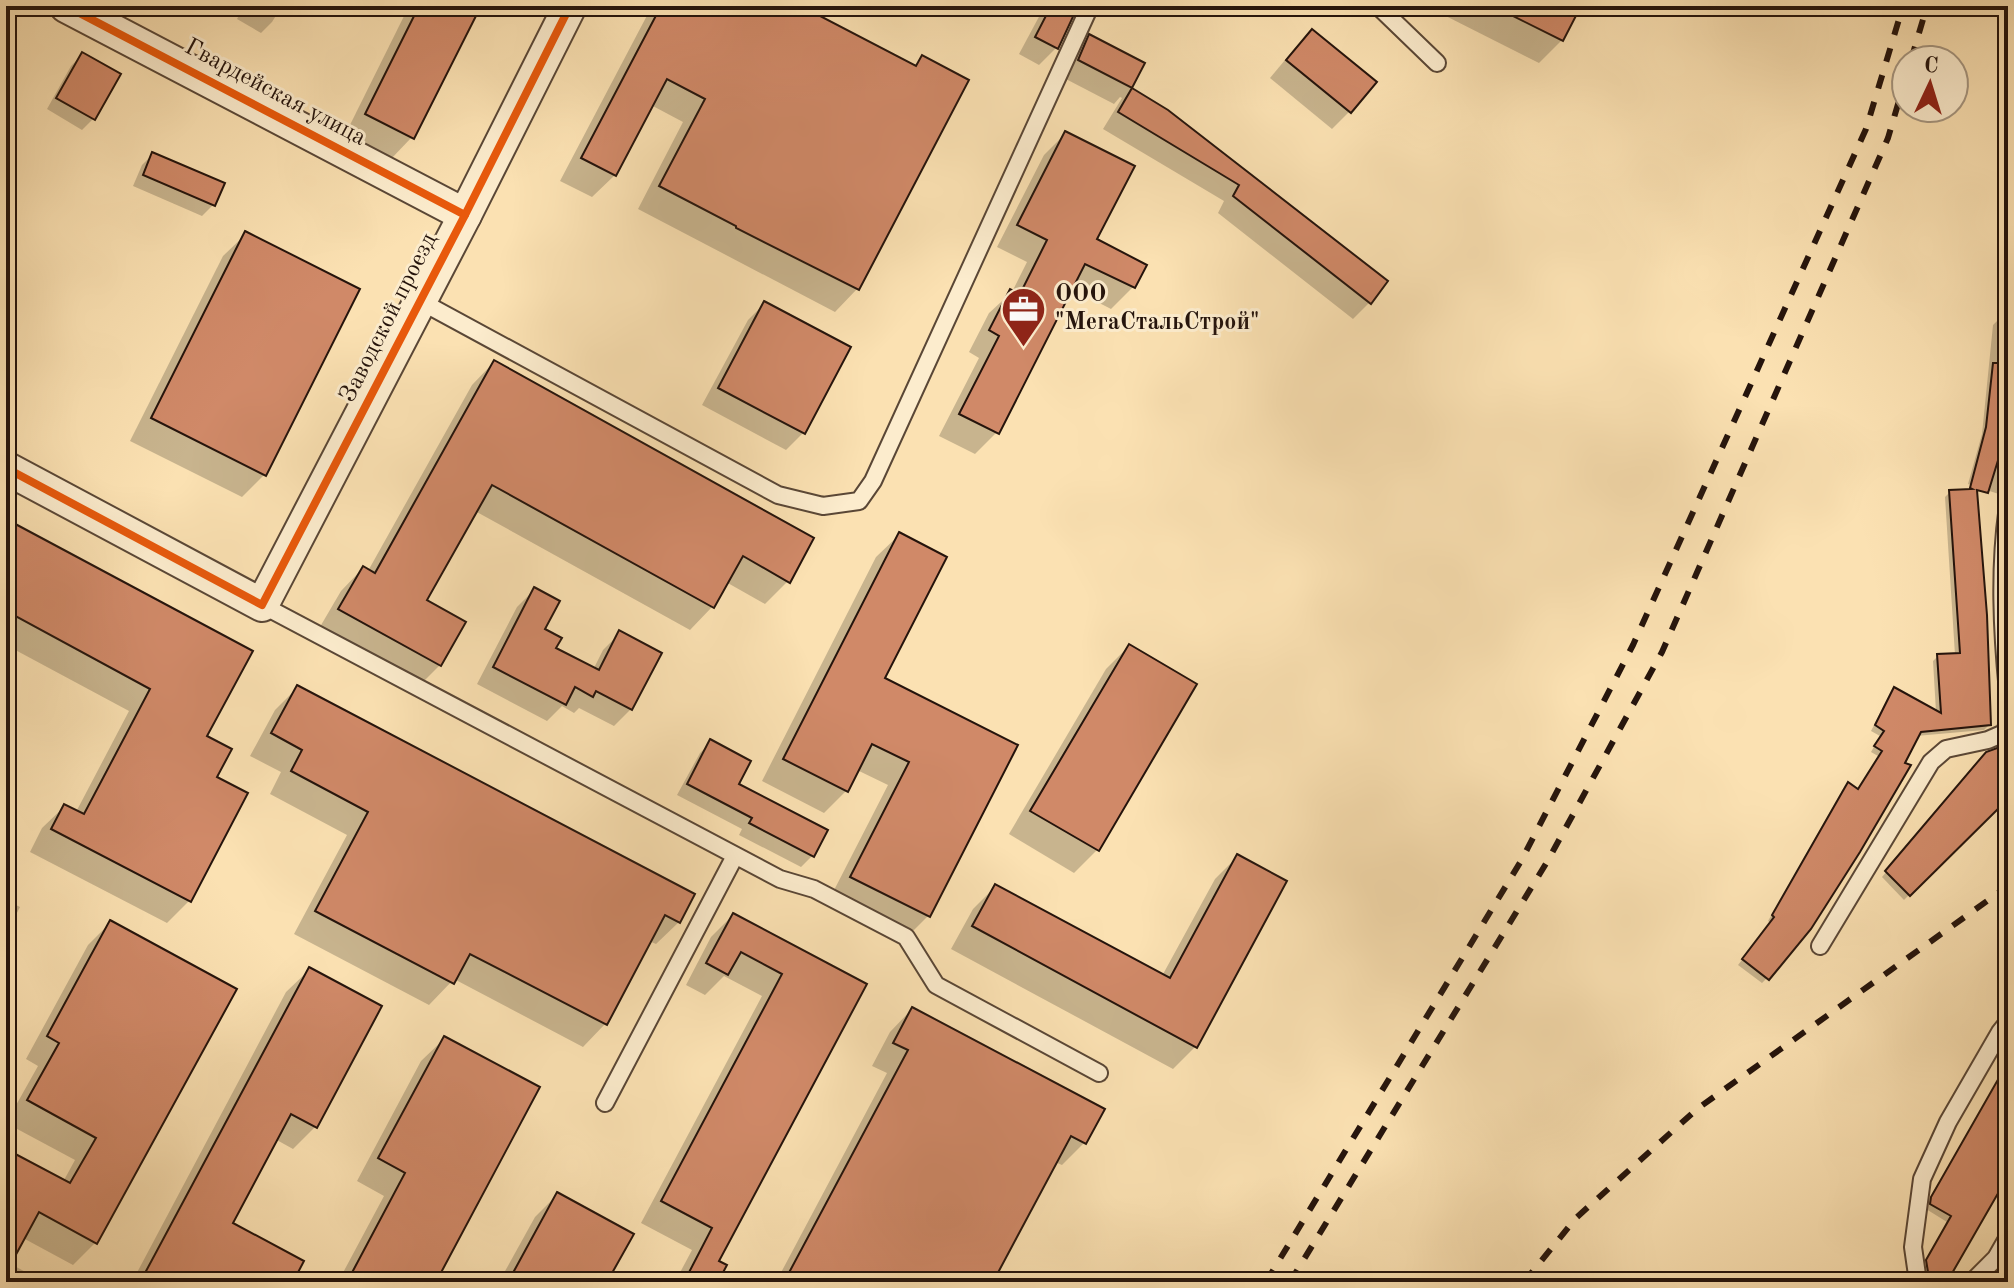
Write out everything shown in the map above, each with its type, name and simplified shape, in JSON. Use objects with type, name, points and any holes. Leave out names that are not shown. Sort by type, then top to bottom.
[{"type":"street","name":"Гвардейская улица","points":[[66,6],[465,215]]},
{"type":"street","name":"Заводской проезд","points":[[262,605],[570,6]]},
{"type":"street","points":[[6,468],[262,605]]},
{"type":"lane","points":[[420,301],[778,495],[823,506],[859,501],[873,481],[1090,6]]},
{"type":"lane","points":[[1378,6],[1437,63]]},
{"type":"lane","points":[[2007,516],[2002,635],[2008,692]]},
{"type":"lane","points":[[262,605],[735,856],[780,879],[814,889],[906,937],[936,985],[1099,1073]]},
{"type":"lane","points":[[1820,946],[1931,762],[1946,749],[1988,740],[2004,733],[2008,724]]},
{"type":"lane","points":[[605,1103],[735,856]]},
{"type":"lane","points":[[1918,1282],[1913,1247],[1922,1179],[1948,1122],[2008,1022]]},
{"type":"lane","points":[[1972,1282],[1996,1258],[2008,1237]]},
{"type":"building","points":[[419,6],[481,6],[414,139],[365,114]]},
{"type":"building","points":[[661,6],[801,6],[916,66],[922,55],[969,80],[859,290],[659,186],[705,99],[667,79],[616,176],[581,158]]},
{"type":"building","points":[[1051,6],[1078,6],[1058,49],[1035,37]]},
{"type":"building","points":[[1493,6],[1581,6],[1563,41]]},
{"type":"building","points":[[1312,29],[1377,82],[1351,113],[1286,60]]},
{"type":"building","points":[[1089,34],[1145,63],[1132,88],[1078,60]]},
{"type":"building","points":[[82,52],[121,74],[95,120],[56,98]]},
{"type":"building","points":[[1132,88],[1168,110],[1388,281],[1371,304],[1233,196],[1239,185],[1118,112]]},
{"type":"building","points":[[1065,131],[1135,166],[1097,239],[1147,265],[1135,288],[1085,264],[999,434],[959,414],[999,336],[989,330],[1010,289],[1020,294],[1047,240],[1017,225]]},
{"type":"building","points":[[152,152],[225,183],[215,206],[143,175]]},
{"type":"building","points":[[245,231],[360,289],[266,476],[151,418]]},
{"type":"building","points":[[764,301],[851,347],[805,434],[718,388]]},
{"type":"building","points":[[494,360],[814,538],[790,583],[743,556],[714,608],[492,485],[427,600],[466,622],[441,666],[338,609],[363,566],[375,573]]},
{"type":"building","points":[[1993,363],[2008,363],[2007,431],[1988,493],[1977,490],[1987,615],[1991,725],[1921,732],[1905,763],[1911,765],[1860,852],[1811,929],[1769,980],[1742,959],[1774,917],[1772,915],[1848,782],[1858,789],[1882,751],[1874,746],[1884,731],[1875,725],[1894,687],[1941,713],[1937,654],[1960,653],[1949,490],[1972,489],[1986,427]]},
{"type":"building","points":[[6,519],[253,651],[207,736],[232,749],[217,777],[248,793],[191,902],[51,829],[64,804],[84,814],[150,689],[6,611]]},
{"type":"building","points":[[899,532],[947,557],[885,678],[1018,745],[930,917],[850,877],[909,762],[872,744],[848,792],[783,759]]},
{"type":"building","points":[[534,587],[560,601],[545,629],[562,638],[556,648],[599,670],[619,630],[662,653],[632,710],[596,691],[593,697],[575,687],[566,705],[493,667]]},
{"type":"building","points":[[1129,644],[1197,684],[1099,851],[1030,811]]},
{"type":"building","points":[[297,685],[695,894],[680,923],[665,915],[607,1025],[470,954],[454,984],[315,911],[368,812],[291,771],[302,750],[271,733]]},
{"type":"building","points":[[710,739],[751,761],[739,784],[828,830],[814,857],[749,823],[752,818],[687,784]]},
{"type":"building","points":[[2000,747],[2008,754],[2008,799],[1910,896],[1885,871],[1986,752]]},
{"type":"building","points":[[1237,854],[1287,881],[1197,1048],[972,926],[995,884],[1170,978]]},
{"type":"building","points":[[733,913],[867,984],[719,1261],[727,1265],[718,1282],[684,1282],[712,1228],[661,1201],[782,974],[741,952],[728,975],[706,963]]},
{"type":"building","points":[[110,920],[237,989],[97,1244],[39,1212],[6,1273],[6,1149],[70,1183],[96,1138],[27,1100],[59,1043],[47,1036]]},
{"type":"building","points":[[309,967],[382,1006],[317,1128],[291,1114],[233,1223],[304,1261],[293,1282],[163,1282],[145,1273]]},
{"type":"building","points":[[912,1007],[1105,1109],[1086,1144],[1071,1136],[993,1282],[784,1282],[908,1050],[893,1043]]},
{"type":"building","points":[[444,1036],[540,1087],[436,1282],[347,1282],[405,1173],[378,1158]]},
{"type":"building","points":[[2008,1062],[2008,1176],[1945,1282],[1928,1272],[1926,1260],[1951,1216],[1930,1204],[1931,1197]]},
{"type":"building","points":[[557,1192],[634,1234],[607,1282],[508,1282]]},
{"type":"railway","points":[[1266,1282],[1521,861],[1633,645],[1866,129],[1903,6]]},
{"type":"railway","points":[[1916,44],[1927,6]]},
{"type":"railway","points":[[1290,1282],[1547,862],[1662,652],[1892,124]]},
{"type":"railway","points":[[1524,1282],[1576,1218],[1697,1109],[2008,886]]},
{"type":"cycle path","points":[[66,6],[465,215]]},
{"type":"cycle path","points":[[6,468],[262,605],[570,6]]},
{"type":"place","name":"ООО \"МегаСтальСтрой\"","points":[[1024,348]]}]
